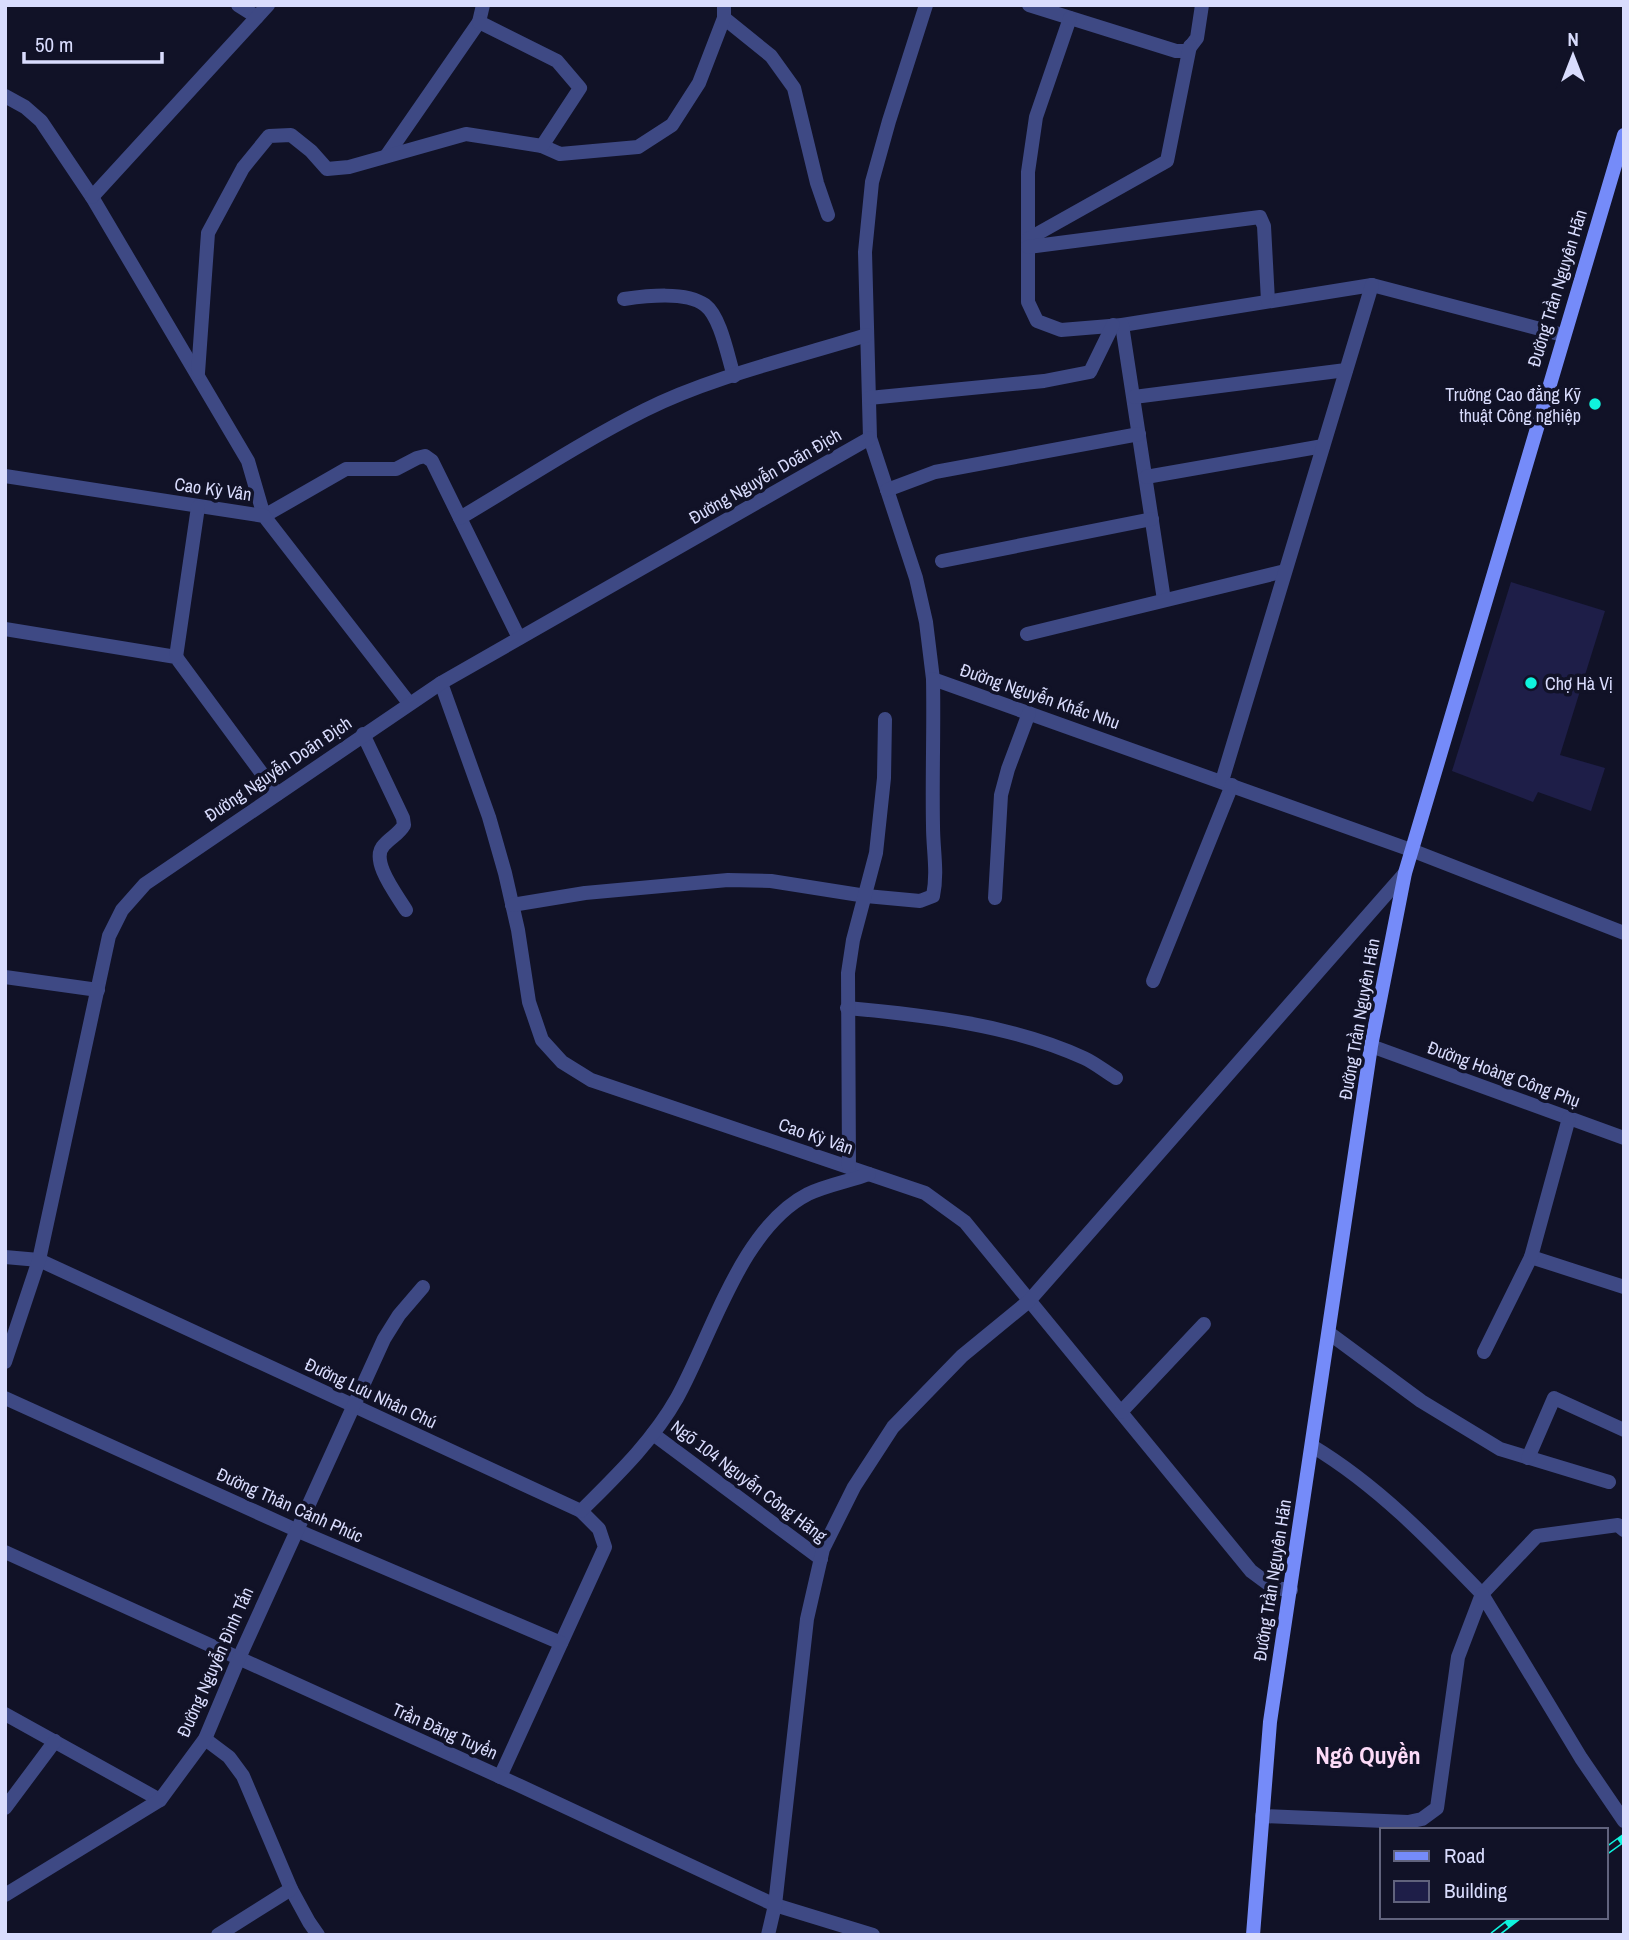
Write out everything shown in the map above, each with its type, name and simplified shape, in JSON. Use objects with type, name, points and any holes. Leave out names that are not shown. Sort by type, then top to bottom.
[{"type":"street","points":[[238,5],[257,17]]},
{"type":"street","points":[[92,197],[268,5]]},
{"type":"street","points":[[387,155],[479,22],[483,5]]},
{"type":"street","name":"Đường Nguyễn Khắc Nhu","points":[[926,5],[872,182],[865,252],[870,438],[916,578],[926,622],[933,679],[1411,850],[1624,933]]},
{"type":"street","points":[[1029,5],[1176,51],[1187,51],[1197,38],[1202,5]]},
{"type":"street","points":[[198,373],[208,233],[225,199],[257,148],[269,136],[291,135],[327,169],[349,167],[466,134],[542,146],[560,154],[638,147],[671,124],[699,83],[724,12],[771,56],[794,88],[817,183],[828,215]]},
{"type":"street","points":[[1070,18],[1036,117],[1028,172],[1028,302],[1037,321],[1061,330],[1118,325],[1372,285],[1563,335]]},
{"type":"street","points":[[479,22],[557,61],[580,88],[542,146]]},
{"type":"street","points":[[1028,243],[1167,161],[1190,46]]},
{"type":"street","points":[[5,96],[26,107],[41,121],[92,197],[248,461],[264,516],[346,469],[396,470],[417,457],[425,456],[432,461],[519,638]]},
{"type":"street","name":"Đường Trần Nguyên Hãn","points":[[1253,1935],[1270,1722],[1371,1046],[1405,873],[1624,135]]},
{"type":"street","points":[[1028,243],[1260,217],[1264,226],[1268,301]]},
{"type":"street","points":[[1153,981],[1227,783],[1285,570],[1372,285]]},
{"type":"street","points":[[624,299],[662,295],[687,299],[705,306],[718,325],[734,376]]},
{"type":"street","points":[[1118,325],[1134,397],[1164,600]]},
{"type":"street","points":[[869,398],[1044,381],[1090,372],[1118,325]]},
{"type":"street","points":[[460,518],[647,409],[734,376],[867,335]]},
{"type":"street","points":[[1134,397],[1346,370]]},
{"type":"street","points":[[887,490],[934,472],[1139,434]]},
{"type":"street","name":"Đường Nguyễn Doãn Địch","points":[[5,1362],[39,1260],[109,936],[122,910],[145,884],[441,683],[870,438]]},
{"type":"street","points":[[1146,477],[1323,446]]},
{"type":"street","name":"Cao Kỳ Vân","points":[[5,476],[264,516],[409,703]]},
{"type":"street","points":[[176,657],[198,507]]},
{"type":"street","points":[[942,561],[1152,519]]},
{"type":"street","points":[[1027,634],[1285,570]]},
{"type":"street","points":[[5,629],[176,657],[277,794]]},
{"type":"street","points":[[512,905],[585,894],[728,880],[771,881],[866,896],[920,901],[933,896],[937,881],[933,833],[933,679]]},
{"type":"street","name":"Cao Kỳ Vân","points":[[441,683],[489,817],[512,905],[529,1002],[542,1040],[562,1062],[591,1080],[925,1192],[965,1222],[1251,1571],[1274,1588],[1291,1590]]},
{"type":"street","points":[[995,898],[1002,795],[1007,769],[1029,713]]},
{"type":"street","points":[[849,1167],[848,973],[853,940],[876,853],[881,814],[885,719]]},
{"type":"street","points":[[363,734],[403,818],[404,825],[400,833],[382,846],[378,856],[381,867],[406,910]]},
{"type":"street","points":[[768,1935],[775,1905],[807,1619],[823,1549],[854,1487],[893,1427],[962,1356],[1029,1301],[1405,873]]},
{"type":"street","points":[[5,977],[97,990]]},
{"type":"street","points":[[847,1008],[961,1021],[1043,1042],[1086,1059],[1116,1078]]},
{"type":"street","name":"Đường Hoàng Công Phụ","points":[[1371,1046],[1624,1138]]},
{"type":"street","points":[[1484,1352],[1531,1256],[1569,1118]]},
{"type":"street","points":[[581,1511],[633,1459],[677,1398],[738,1271],[757,1241],[783,1211],[809,1194],[869,1174]]},
{"type":"street","name":"Đường Lưu Nhân Chú","points":[[5,1256],[39,1260],[581,1511],[600,1529],[605,1547],[500,1777]]},
{"type":"street","points":[[1531,1256],[1624,1287]]},
{"type":"street","name":"Đường Nguyễn Đình Tấn","points":[[5,1895],[160,1800],[205,1739],[296,1530],[384,1339],[399,1315],[423,1287]]},
{"type":"street","points":[[1121,1412],[1205,1324]]},
{"type":"street","points":[[1329,1334],[1411,1394],[1500,1449],[1608,1482]]},
{"type":"street","name":"Đường Thân Cảnh Phúc","points":[[5,1398],[296,1530],[561,1643]]},
{"type":"street","points":[[1528,1458],[1554,1398],[1624,1430]]},
{"type":"street","name":"Ngõ 104 Nguyễn Công Hãng","points":[[653,1434],[821,1559]]},
{"type":"street","points":[[1312,1446],[1342,1464],[1381,1495],[1482,1594],[1581,1758],[1624,1821]]},
{"type":"street","points":[[1262,1816],[1408,1822],[1422,1819],[1437,1808],[1458,1657],[1482,1594],[1537,1536],[1618,1525],[1624,1530]]},
{"type":"street","name":"Trần Đăng Tuyển","points":[[5,1552],[775,1905],[873,1935]]},
{"type":"street","points":[[5,1714],[160,1800]]},
{"type":"street","points":[[205,1739],[229,1757],[243,1776],[291,1889],[318,1935]]},
{"type":"street","points":[[5,1808],[55,1741]]},
{"type":"street","points":[[218,1935],[291,1889]]},
{"type":"building","name":"Chợ Hà Vị","points":[[1511,582],[1605,611],[1560,755],[1605,768],[1591,811],[1538,792],[1533,802],[1452,771]]},
{"type":"railway","points":[[1608,1850],[1624,1838]]},
{"type":"railway","points":[[1494,1935],[1514,1919]]},
{"type":"place","name":"Trường Cao đẳng Kỹ thuật Công nghiệp","points":[[1595,404]]},
{"type":"place","name":"Chợ Hà Vị","points":[[1531,683]]},
{"type":"district","name":"Ngô Quyền","points":[[1368,1755]]}]
